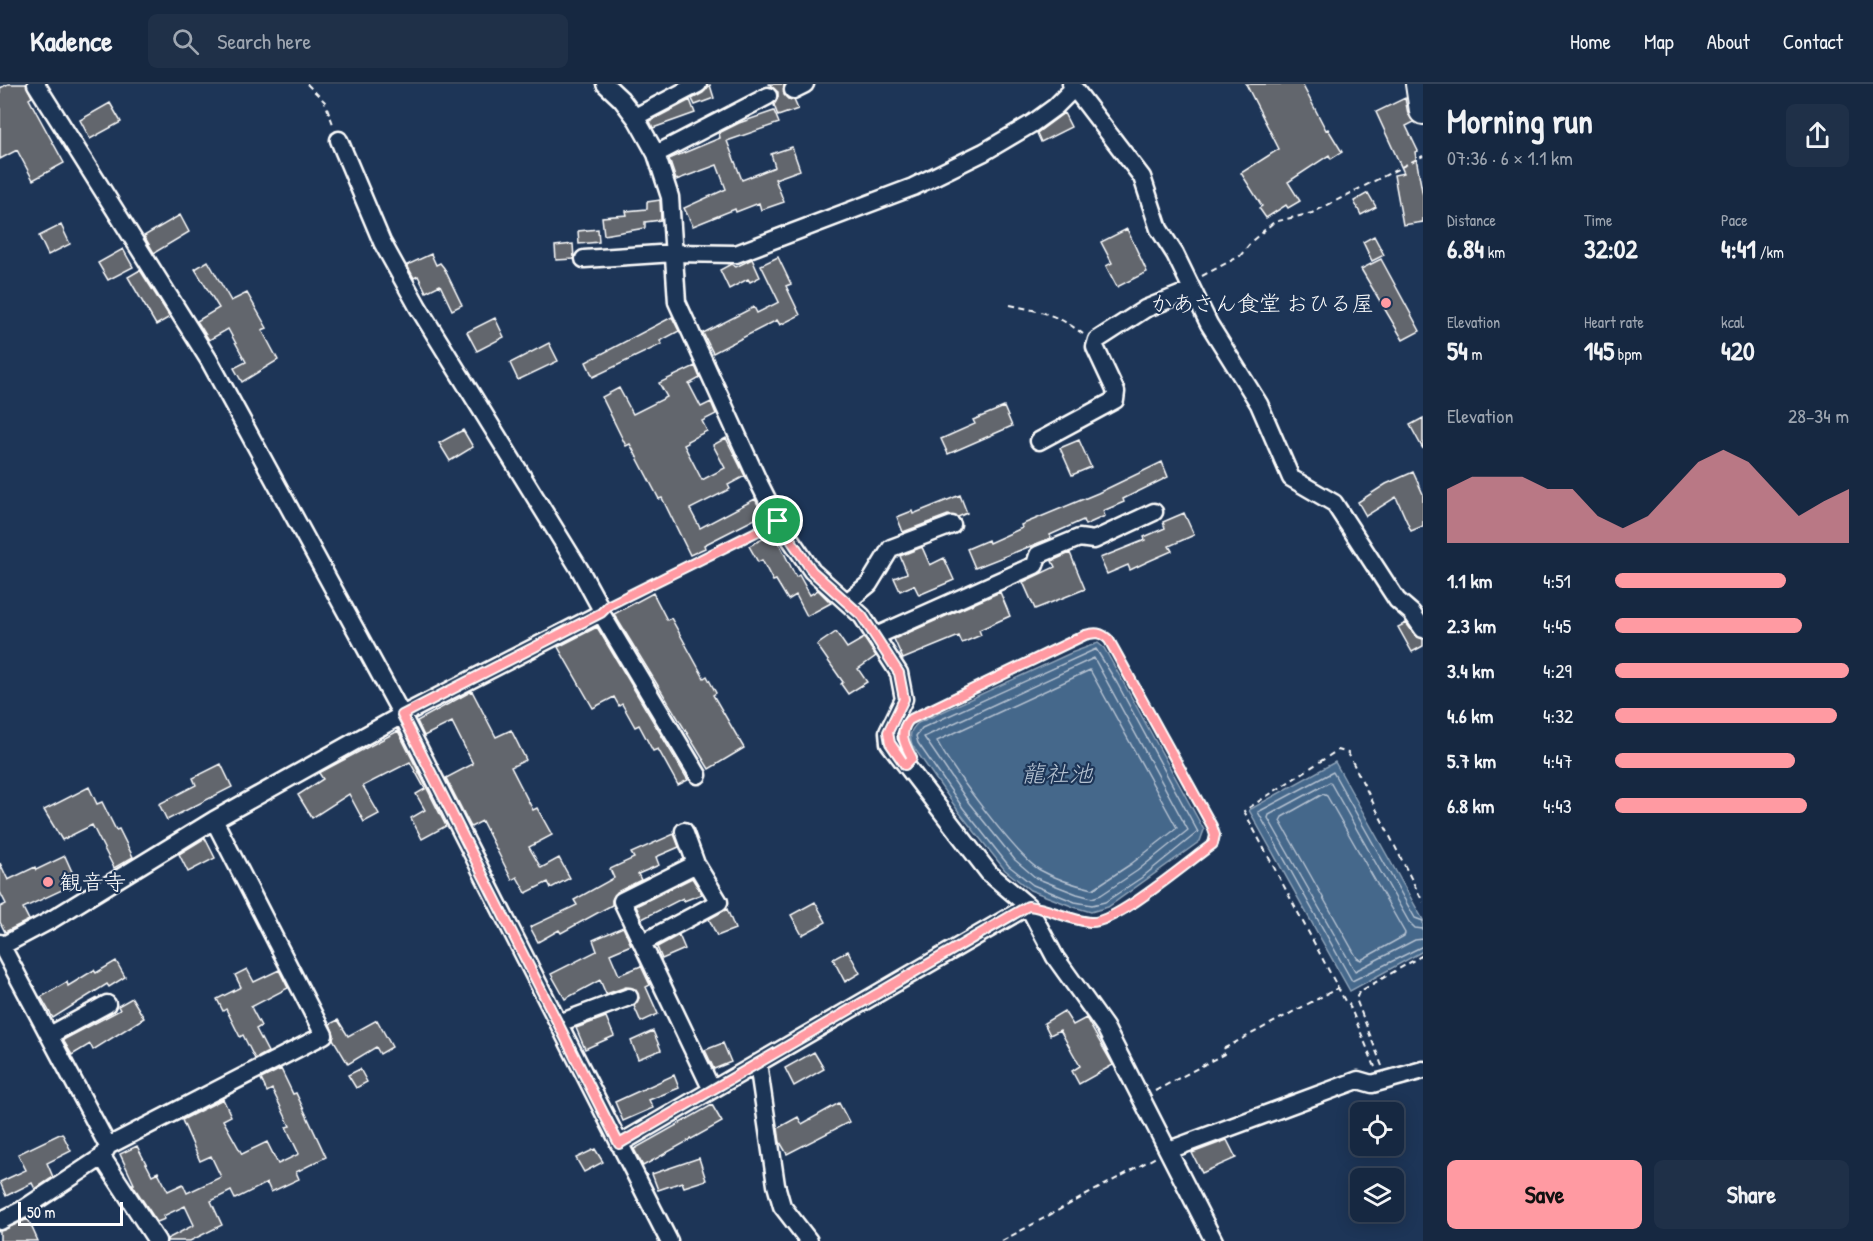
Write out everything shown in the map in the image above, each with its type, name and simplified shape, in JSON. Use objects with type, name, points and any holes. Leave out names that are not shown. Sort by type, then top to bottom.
[{"type":"main road","points":[[1419,84],[1423,111]]},
{"type":"street","points":[[36,84],[209,360],[402,715],[669,1241]]},
{"type":"street","points":[[605,84],[635,117],[656,154],[670,197],[677,302],[778,521],[812,571],[862,616],[899,673],[904,699],[888,732],[890,743],[989,873],[1028,906],[1055,957],[1105,1027],[1215,1241]]},
{"type":"street","points":[[635,117],[698,84]]},
{"type":"street","points":[[584,259],[674,253],[736,254],[913,187],[984,152],[1055,107],[1072,86],[1142,177],[1159,229],[1175,254],[1209,324],[1259,404],[1291,478],[1334,503],[1397,600],[1412,613],[1423,628]]},
{"type":"street","points":[[656,154],[768,96]]},
{"type":"street","points":[[339,141],[382,242],[483,416],[580,570],[601,613],[698,775]]},
{"type":"street","points":[[1039,441],[1115,400],[1116,392],[1095,343],[1145,309],[1190,286]]},
{"type":"street","points":[[876,636],[1035,565],[1038,555],[1079,538],[1094,540],[1154,512]]},
{"type":"street","points":[[847,602],[869,584],[891,548],[952,525]]},
{"type":"street","points":[[156,1241],[105,1151],[50,1035],[1,946],[51,920],[214,820],[402,715],[601,613]]},
{"type":"street","points":[[0,1221],[22,1210],[105,1151],[324,1035],[214,820]]},
{"type":"street","points":[[642,943],[719,902],[696,864],[684,831]]},
{"type":"street","points":[[696,864],[622,901],[712,1090]]},
{"type":"street","points":[[619,1144],[1028,906]]},
{"type":"street","points":[[559,1023],[629,997]]},
{"type":"street","points":[[50,1035],[107,1004]]},
{"type":"street","points":[[758,1063],[776,1185],[782,1206],[809,1241]]},
{"type":"street","points":[[1169,1150],[1358,1080],[1372,1084],[1423,1070]]},
{"type":"path","points":[[307,84],[325,102],[339,141]]},
{"type":"path","points":[[1190,286],[1240,256],[1253,240],[1274,222],[1312,213],[1423,156]]},
{"type":"path","points":[[1010,305],[1055,316],[1068,322],[1095,343]]},
{"type":"path","points":[[601,613],[609,605],[778,521]]},
{"type":"path","points":[[909,720],[1085,635],[1094,632],[1103,634],[1109,640],[1212,826],[1215,835],[1213,844],[1129,907],[1105,921],[1092,923],[1044,908],[1028,906]]},
{"type":"path","points":[[1384,1081],[1349,1004],[1346,1004],[1244,811],[1338,750],[1343,750],[1348,753],[1423,902]]},
{"type":"path","points":[[1384,1081],[1356,999],[1359,992],[1423,955]]},
{"type":"path","points":[[1142,1098],[1224,1054],[1223,1049],[1338,988]]},
{"type":"path","points":[[1002,1241],[1169,1150]]},
{"type":"water","name":"龍社池","points":[[1098,643],[1104,648],[1204,830],[1200,841],[1108,907],[1091,912],[1030,890],[1005,870],[959,812],[912,745],[910,735],[918,723],[1071,653]]},
{"type":"water","points":[[1335,762],[1423,920],[1423,951],[1350,991],[1249,810]]},
{"type":"building","points":[[8,84],[26,84],[32,97],[29,99],[64,163],[33,180],[17,150],[0,159],[0,88]]},
{"type":"building","points":[[769,84],[784,84],[784,95],[794,100],[798,109],[778,116],[774,105],[778,92]]},
{"type":"building","points":[[1246,84],[1302,84],[1326,130],[1328,129],[1342,152],[1331,159],[1329,155],[1288,182],[1300,201],[1288,208],[1286,205],[1266,218],[1259,208],[1262,206],[1241,173],[1279,149]]},
{"type":"building","points":[[710,85],[714,98],[695,105],[692,99],[703,93]]},
{"type":"building","points":[[1405,98],[1408,114],[1414,122],[1406,126],[1418,151],[1415,152],[1423,196],[1423,222],[1403,225],[1394,175],[1404,173],[1376,112]]},
{"type":"building","points":[[690,100],[695,113],[653,128],[650,121]]},
{"type":"building","points":[[110,103],[121,122],[90,139],[80,120]]},
{"type":"building","points":[[774,111],[779,123],[727,141],[742,180],[775,167],[771,154],[792,147],[800,170],[775,179],[784,202],[761,210],[759,203],[736,212],[735,209],[693,226],[684,208],[726,189],[717,165],[676,180],[669,159],[720,138],[719,133],[739,123]]},
{"type":"building","points":[[1064,113],[1071,127],[1041,142],[1037,133]]},
{"type":"building","points":[[1368,193],[1376,207],[1361,215],[1354,201]]},
{"type":"building","points":[[660,200],[661,220],[645,222],[645,228],[604,235],[602,217],[627,215],[626,211],[647,209],[647,202]]},
{"type":"building","points":[[180,215],[189,232],[154,253],[144,236]]},
{"type":"building","points":[[61,225],[70,244],[48,255],[39,236]]},
{"type":"building","points":[[598,229],[599,242],[579,244],[578,231]]},
{"type":"building","points":[[1127,229],[1147,272],[1117,287],[1106,266],[1112,263],[1101,242]]},
{"type":"building","points":[[1374,236],[1384,255],[1372,261],[1363,242]]},
{"type":"building","points":[[573,244],[574,259],[556,260],[555,246]]},
{"type":"building","points":[[123,249],[133,267],[108,280],[98,263]]},
{"type":"building","points":[[431,254],[436,265],[440,263],[444,268],[462,305],[452,310],[440,285],[426,292],[418,276],[414,278],[407,265]]},
{"type":"building","points":[[778,257],[791,284],[786,286],[800,315],[780,325],[777,320],[713,353],[703,333],[754,307],[757,313],[779,302],[761,265]]},
{"type":"building","points":[[752,259],[760,277],[750,282],[748,279],[729,289],[720,270],[731,264],[736,267]]},
{"type":"building","points":[[1381,259],[1420,331],[1403,340],[1361,269]]},
{"type":"building","points":[[208,261],[231,301],[247,293],[267,328],[262,330],[278,360],[242,382],[234,368],[246,362],[228,329],[209,340],[197,321],[219,308],[195,269]]},
{"type":"building","points":[[140,270],[170,317],[156,325],[128,277]]},
{"type":"building","points":[[672,317],[679,331],[660,341],[662,344],[593,377],[586,362]]},
{"type":"building","points":[[495,318],[504,337],[477,351],[467,332]]},
{"type":"building","points":[[549,343],[558,361],[518,380],[510,363]]},
{"type":"building","points":[[695,366],[700,378],[689,384],[701,407],[711,402],[716,414],[702,421],[707,431],[687,441],[688,443],[684,445],[702,480],[725,468],[713,445],[726,438],[745,476],[728,485],[730,489],[690,509],[700,528],[755,499],[763,515],[704,545],[705,548],[690,555],[662,498],[659,499],[630,444],[626,446],[602,397],[619,388],[633,414],[667,397],[659,383]]},
{"type":"building","points":[[1004,407],[1012,426],[948,454],[941,439],[975,424],[973,420]]},
{"type":"building","points":[[1423,418],[1423,449],[1410,425]]},
{"type":"building","points":[[463,430],[473,447],[450,461],[439,443]]},
{"type":"building","points":[[1079,440],[1091,467],[1072,475],[1060,448]]},
{"type":"building","points":[[1162,462],[1168,477],[1103,511],[1105,516],[1085,525],[1083,520],[1050,535],[1051,538],[975,568],[967,549],[988,540],[989,543],[1022,528],[1021,525],[1098,493]]},
{"type":"building","points":[[1413,472],[1423,494],[1423,526],[1411,531],[1396,497],[1366,516],[1358,502],[1386,484]]},
{"type":"building","points":[[960,495],[967,513],[958,517],[948,515],[903,532],[897,517],[912,511],[913,514]]},
{"type":"building","points":[[1184,513],[1194,535],[1169,546],[1172,551],[1130,570],[1128,565],[1107,574],[1100,558],[1145,540],[1144,537],[1165,528],[1163,522]]},
{"type":"building","points":[[774,533],[796,577],[799,575],[810,595],[818,590],[831,603],[807,616],[796,595],[788,600],[776,580],[773,581],[762,560],[758,562],[749,546]]},
{"type":"building","points":[[922,547],[930,565],[944,558],[954,580],[919,595],[914,585],[900,591],[894,578],[907,573],[900,556]]},
{"type":"building","points":[[1070,553],[1085,589],[1035,609],[1023,582],[1055,567],[1052,561]]},
{"type":"building","points":[[1000,592],[1010,616],[979,630],[981,635],[962,643],[959,636],[903,659],[894,639]]},
{"type":"building","points":[[653,593],[667,620],[671,618],[704,678],[707,676],[716,693],[713,695],[744,748],[709,769],[614,614]]},
{"type":"building","points":[[1406,623],[1415,635],[1423,639],[1423,646],[1412,652],[1398,627]]},
{"type":"building","points":[[597,627],[688,780],[678,785],[658,749],[653,751],[639,725],[635,727],[622,704],[619,706],[614,697],[593,708],[558,647]]},
{"type":"building","points":[[836,632],[847,648],[864,638],[876,656],[858,669],[867,682],[848,694],[841,684],[843,682],[817,645]]},
{"type":"building","points":[[472,691],[496,737],[511,730],[526,760],[511,767],[533,810],[537,808],[552,835],[529,847],[541,868],[559,858],[570,878],[551,888],[548,882],[526,893],[517,877],[512,880],[482,821],[471,827],[446,778],[473,764],[452,722],[424,736],[417,721]]},
{"type":"building","points":[[398,731],[446,826],[422,839],[411,818],[425,810],[416,794],[425,789],[410,762],[363,786],[379,814],[364,822],[349,794],[312,818],[298,795],[323,779],[319,773]]},
{"type":"building","points":[[221,764],[232,787],[167,820],[159,804],[196,785],[193,778]]},
{"type":"building","points":[[89,787],[97,804],[102,802],[116,830],[119,829],[133,857],[114,868],[92,825],[62,840],[44,810]]},
{"type":"building","points":[[674,834],[679,847],[656,857],[659,865],[638,874],[641,880],[617,892],[612,905],[561,933],[559,930],[538,942],[530,927],[577,905],[574,900],[614,878],[610,869],[634,858],[631,853]]},
{"type":"building","points":[[205,838],[215,858],[188,872],[179,854]]},
{"type":"building","name":"観音寺","points":[[65,856],[77,883],[23,908],[29,920],[5,932],[0,922],[0,907],[6,904],[0,892],[0,863],[8,880]]},
{"type":"building","points":[[692,878],[702,894],[684,901],[683,898],[642,919],[636,906]]},
{"type":"building","points":[[815,902],[826,922],[802,935],[791,915]]},
{"type":"building","points":[[727,909],[735,929],[717,936],[709,919]]},
{"type":"building","points":[[623,927],[631,945],[610,954],[619,975],[641,966],[650,985],[646,987],[658,1014],[641,1022],[634,1006],[639,998],[635,989],[626,987],[606,994],[600,980],[565,999],[551,974],[597,951],[593,940]]},
{"type":"building","points":[[679,935],[685,949],[662,959],[657,947]]},
{"type":"building","points":[[848,951],[860,973],[845,982],[833,959]]},
{"type":"building","points":[[116,961],[125,977],[109,987],[107,984],[53,1018],[41,997],[67,982],[68,986],[94,970],[96,973]]},
{"type":"building","points":[[247,969],[254,982],[279,970],[288,988],[251,1007],[261,1026],[256,1029],[268,1052],[255,1059],[243,1035],[240,1037],[226,1009],[223,1011],[217,999],[241,987],[235,975]]},
{"type":"building","points":[[132,998],[144,1018],[93,1050],[90,1044],[72,1055],[63,1040],[120,1010],[118,1006]]},
{"type":"building","points":[[1064,1011],[1073,1025],[1086,1018],[1113,1065],[1079,1084],[1072,1071],[1080,1066],[1060,1030],[1050,1035],[1044,1023]]},
{"type":"building","points":[[606,1017],[614,1036],[585,1049],[576,1028]]},
{"type":"building","points":[[338,1020],[348,1036],[377,1020],[392,1047],[380,1054],[376,1047],[348,1064],[333,1039],[330,1024]]},
{"type":"building","points":[[653,1031],[661,1050],[638,1059],[631,1041]]},
{"type":"building","points":[[723,1043],[731,1062],[714,1069],[705,1050]]},
{"type":"building","points":[[814,1052],[824,1069],[794,1086],[785,1068]]},
{"type":"building","points":[[281,1069],[293,1094],[296,1093],[326,1157],[296,1172],[299,1179],[271,1192],[267,1183],[235,1199],[231,1191],[211,1201],[222,1225],[190,1241],[167,1241],[194,1225],[185,1206],[163,1216],[165,1219],[157,1222],[132,1184],[134,1184],[120,1154],[137,1146],[152,1175],[158,1172],[168,1191],[183,1184],[187,1193],[221,1177],[211,1156],[200,1161],[182,1120],[223,1099],[231,1116],[223,1120],[242,1154],[267,1142],[278,1164],[299,1154],[286,1127],[290,1126],[272,1089],[267,1092],[261,1079]]},
{"type":"building","points":[[360,1069],[367,1082],[356,1088],[348,1075]]},
{"type":"building","points":[[674,1075],[679,1088],[649,1100],[653,1108],[623,1121],[615,1102]]},
{"type":"building","points":[[839,1103],[849,1122],[787,1154],[780,1142],[778,1128],[798,1117],[802,1124]]},
{"type":"building","points":[[712,1105],[722,1122],[643,1166],[634,1149]]},
{"type":"building","points":[[62,1133],[71,1151],[47,1163],[53,1177],[35,1189],[32,1183],[6,1196],[0,1182],[26,1170],[18,1154]]},
{"type":"building","points":[[1227,1140],[1236,1158],[1202,1173],[1192,1153]]},
{"type":"building","points":[[595,1149],[603,1162],[584,1172],[576,1158]]},
{"type":"building","points":[[699,1158],[706,1180],[684,1187],[682,1182],[658,1190],[652,1174]]},
{"type":"building","points":[[28,1219],[38,1241],[0,1241],[0,1231]]},
{"type":"place","name":"かあさん食堂 おひる屋","points":[[1386,303]]},
{"type":"place","name":"観音寺","points":[[48,882]]},
{"type":"route","points":[[778,521],[812,571],[862,616],[899,673],[904,699],[888,732],[890,743],[905,765],[912,758],[902,735],[903,726],[918,714],[1085,635],[1094,632],[1103,634],[1109,640],[1137,688],[1167,747],[1212,826],[1215,835],[1213,844],[1129,907],[1105,921],[1092,923],[1044,908],[1028,906],[619,1144],[402,715],[601,613],[609,605],[778,521]]}]
